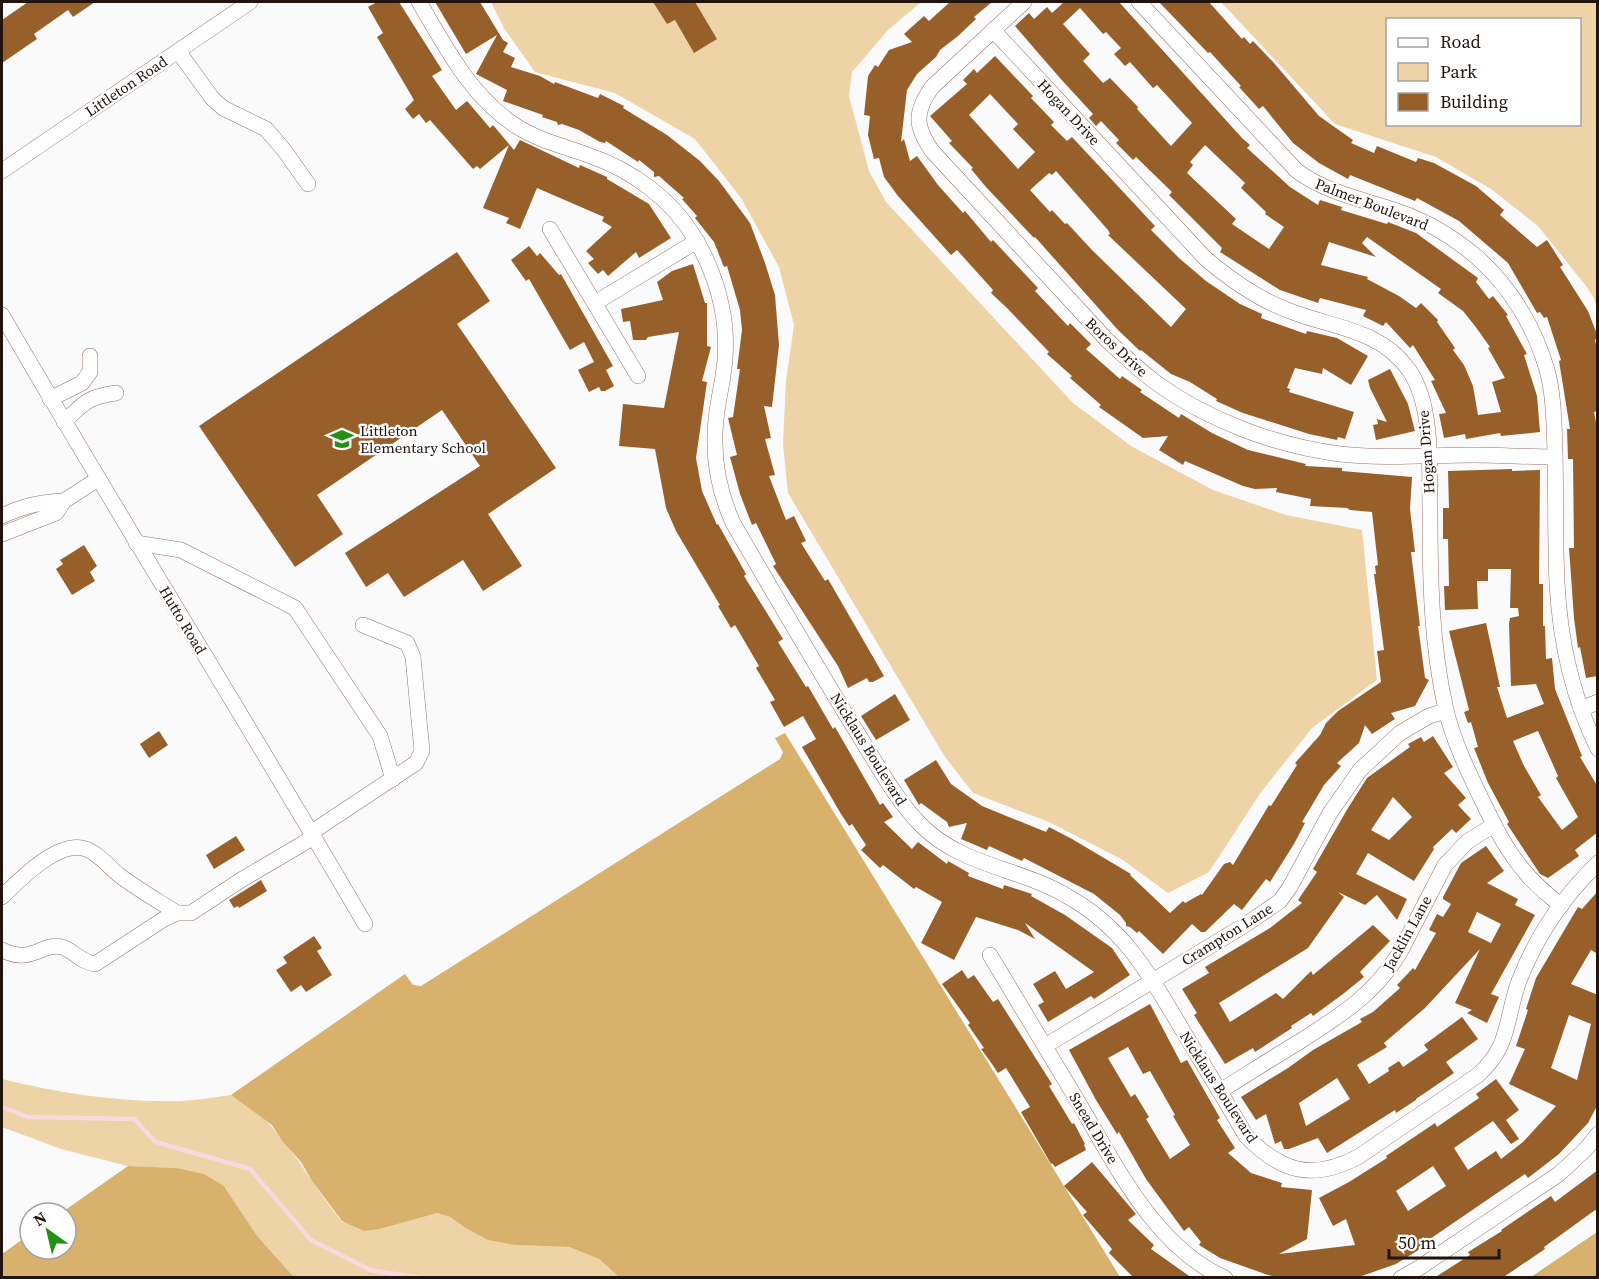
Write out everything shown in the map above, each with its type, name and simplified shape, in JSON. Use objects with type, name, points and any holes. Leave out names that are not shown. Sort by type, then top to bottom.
[{"type":"street","name":"Littleton Road","points":[[2,171],[250,2]]},
{"type":"street","name":"Nicklaus Boulevard","points":[[418,2],[463,76],[502,116],[532,135],[590,155],[626,171],[673,209],[697,241],[717,286],[724,321],[725,354],[714,432],[717,472],[726,507],[732,523],[867,748],[909,813],[937,839],[968,858],[1051,887],[1083,906],[1126,942],[1153,981],[1246,1136],[1275,1161],[1310,1172],[1327,1170],[1350,1161],[1491,1064],[1501,1048],[1514,999],[1526,966],[1551,920],[1598,863]]},
{"type":"street","name":"Boros Drive","points":[[1024,2],[932,87],[922,102],[918,120],[922,136],[932,151],[1107,340],[1137,368],[1175,396],[1210,414],[1253,433],[1295,446],[1340,454],[1428,458],[1471,455],[1555,457]]},
{"type":"street","name":"Palmer Boulevard","points":[[1139,2],[1297,171],[1329,190],[1398,211],[1430,224],[1465,247],[1494,274],[1522,314],[1534,335],[1547,369],[1550,386],[1555,457],[1557,583],[1567,661],[1581,709],[1598,749]]},
{"type":"street","name":"Hogan Drive","points":[[993,30],[1188,241],[1221,271],[1259,297],[1290,311],[1365,334],[1381,342],[1399,358],[1413,378],[1423,401],[1426,422],[1432,615],[1446,711],[1472,780],[1494,825],[1524,872],[1561,906]]},
{"type":"street","points":[[178,51],[212,98],[223,108],[266,129],[308,184]]},
{"type":"street","points":[[550,229],[639,376]]},
{"type":"street","points":[[595,303],[697,241]]},
{"type":"street","name":"Hutto Road","points":[[2,315],[365,924]]},
{"type":"street","points":[[50,399],[82,383],[90,372],[90,356]]},
{"type":"street","points":[[64,422],[84,403],[96,396],[116,393]]},
{"type":"street","points":[[2,534],[56,513],[64,501],[98,479]]},
{"type":"street","points":[[2,516],[22,506],[40,502],[64,501]]},
{"type":"street","points":[[136,543],[180,550],[295,608],[380,736],[393,779]]},
{"type":"street","points":[[2,950],[11,955],[29,956],[52,947],[63,947],[86,963],[96,964],[164,919],[177,913],[191,914],[313,835],[416,763],[422,751],[413,657],[407,643],[363,625]]},
{"type":"street","points":[[1581,709],[1598,702]]},
{"type":"street","name":"Crampton Lane","points":[[1045,1046],[1245,925],[1280,901],[1330,813],[1360,770],[1400,733],[1429,716],[1446,711]]},
{"type":"street","name":"Jacklin Lane","points":[[1220,1091],[1346,1011],[1371,992],[1391,968],[1445,865],[1468,841],[1494,825]]},
{"type":"street","points":[[2,897],[23,876],[50,857],[67,848],[77,848],[87,849],[121,876],[177,913]]},
{"type":"street","name":"Snead Drive","points":[[990,955],[1124,1177],[1152,1218],[1175,1244],[1202,1265],[1225,1278]]},
{"type":"street","points":[[1401,1278],[1560,1174],[1598,1134]]},
{"type":"green space","points":[[491,2],[921,2],[888,30],[852,72],[849,96],[869,171],[886,202],[1073,403],[1131,446],[1213,490],[1286,515],[1362,530],[1377,680],[1312,728],[1261,792],[1209,872],[1168,893],[1123,860],[1049,822],[973,793],[945,757],[788,493],[783,444],[786,381],[794,325],[779,267],[741,198],[695,139],[615,93],[535,72],[504,28]]},
{"type":"green space","points":[[1221,2],[1597,2],[1597,309],[1594,298],[1586,286],[1538,226],[1491,189],[1436,157],[1335,124]]},
{"type":"green space","points":[[2,1079],[68,1093],[113,1099],[181,1101],[231,1095],[268,1122],[342,1222],[408,1220],[437,1213],[450,1217],[464,1227],[515,1245],[569,1247],[599,1259],[619,1277],[294,1277],[258,1237],[224,1186],[176,1168],[128,1166],[61,1149],[2,1127]]},
{"type":"shaded area","points":[[785,733],[1120,1277],[619,1277],[599,1259],[569,1247],[515,1245],[488,1240],[450,1217],[437,1213],[364,1231],[342,1221],[272,1125],[231,1095],[405,974],[413,985],[421,986],[780,759],[783,752],[775,738]]},
{"type":"shaded area","points":[[128,1166],[176,1168],[204,1174],[224,1186],[258,1237],[294,1277],[2,1277],[2,1254],[18,1243],[18,1261],[78,1261],[78,1201]]},
{"type":"shaded area","points":[[1597,1232],[1597,1277],[1531,1277]]},
{"type":"building","points":[[28,2],[95,2],[73,17],[68,10],[34,34],[37,39],[2,63],[2,20]]},
{"type":"building","points":[[377,2],[399,2],[442,70],[432,76],[456,110],[467,101],[490,128],[493,125],[514,150],[520,140],[579,168],[580,165],[607,177],[649,204],[671,238],[639,258],[636,252],[608,276],[603,270],[598,274],[588,263],[594,259],[586,251],[612,227],[602,221],[604,217],[537,188],[520,229],[506,223],[509,218],[483,208],[509,145],[480,169],[477,166],[473,169],[430,120],[426,123],[419,114],[413,119],[405,109],[414,100],[377,37],[383,33],[368,7]]},
{"type":"building","points":[[435,2],[480,2],[503,40],[508,43],[503,52],[515,58],[511,67],[598,98],[600,94],[624,106],[623,108],[667,135],[700,161],[719,181],[750,223],[775,295],[779,345],[772,407],[764,406],[771,438],[765,439],[775,475],[769,476],[786,520],[794,516],[806,541],[801,543],[825,581],[828,579],[884,676],[873,682],[869,682],[867,678],[848,688],[838,666],[773,566],[776,564],[756,523],[752,525],[740,494],[730,457],[737,455],[728,418],[733,417],[740,369],[737,369],[742,330],[740,310],[727,266],[724,267],[714,242],[695,218],[697,216],[682,199],[684,198],[659,176],[654,177],[654,172],[639,160],[638,162],[606,141],[605,143],[600,142],[579,130],[562,124],[558,125],[557,122],[542,117],[543,115],[503,101],[507,90],[476,74],[497,35],[466,54]]},
{"type":"building","points":[[653,2],[695,2],[717,39],[694,53],[675,20],[667,24]]},
{"type":"building","points":[[950,2],[992,2],[917,74],[907,90],[901,142],[904,139],[910,161],[917,156],[938,185],[963,213],[965,211],[991,242],[993,240],[1038,288],[1035,291],[1068,326],[1070,323],[1091,344],[1086,349],[1120,379],[1122,376],[1142,390],[1140,392],[1179,418],[1181,414],[1212,433],[1248,450],[1306,464],[1305,466],[1412,477],[1410,509],[1415,552],[1411,552],[1425,678],[1429,680],[1415,706],[1391,713],[1395,719],[1372,734],[1365,725],[1359,743],[1337,763],[1341,766],[1324,785],[1302,822],[1305,823],[1294,844],[1270,882],[1266,879],[1242,910],[1234,904],[1205,932],[1201,932],[1192,924],[1163,954],[1139,931],[1137,933],[1126,926],[1120,915],[1094,894],[1024,858],[1022,861],[989,846],[987,850],[961,839],[967,823],[949,827],[947,822],[921,803],[919,805],[904,780],[936,760],[951,784],[982,806],[1046,832],[1049,827],[1072,839],[1131,874],[1170,913],[1183,901],[1185,903],[1202,895],[1224,864],[1230,862],[1233,865],[1269,805],[1271,806],[1297,765],[1295,763],[1320,735],[1326,723],[1338,711],[1381,682],[1377,651],[1384,650],[1374,574],[1376,574],[1375,566],[1378,565],[1372,512],[1310,506],[1311,499],[1276,492],[1277,488],[1255,489],[1243,486],[1185,461],[1183,465],[1159,450],[1168,436],[1143,438],[1099,407],[1101,405],[1070,378],[1072,376],[1047,354],[1049,352],[991,293],[993,290],[957,250],[951,255],[898,196],[884,177],[879,158],[874,159],[868,135],[870,116],[864,115],[868,76],[875,65],[878,67],[889,50],[912,42],[904,34],[924,16],[929,21]]},
{"type":"building","points":[[1064,2],[1119,2],[1250,145],[1247,148],[1290,187],[1318,205],[1320,200],[1342,207],[1341,210],[1387,224],[1388,222],[1416,233],[1478,278],[1476,282],[1489,299],[1493,296],[1508,315],[1506,316],[1527,354],[1524,355],[1537,396],[1540,432],[1501,436],[1500,433],[1466,439],[1465,434],[1444,438],[1439,414],[1446,413],[1431,381],[1435,380],[1413,345],[1410,348],[1386,322],[1383,326],[1363,316],[1366,310],[1320,298],[1318,303],[1280,290],[1220,252],[1222,248],[1169,195],[1172,192],[1136,157],[1133,160],[1116,143],[1119,140],[1101,121],[1096,126],[1089,118],[1093,114],[1015,26],[1029,13],[1034,19],[1047,7],[1052,13]],"holes":[[[1080,8],[1103,34],[1106,32],[1121,48],[1114,54],[1125,66],[1130,62],[1153,88],[1157,85],[1192,123],[1171,146],[1110,78],[1103,83],[1083,61],[1090,54],[1063,24]],[[1205,145],[1245,183],[1241,188],[1266,212],[1265,214],[1284,227],[1269,249],[1232,224],[1236,219],[1187,173],[1193,165],[1190,162]],[[1367,237],[1441,289],[1438,293],[1463,311],[1490,347],[1488,348],[1505,378],[1492,382],[1501,412],[1478,415],[1473,386],[1464,365],[1453,350],[1455,348],[1437,322],[1438,320],[1421,303],[1416,308],[1367,279],[1368,277],[1321,265],[1329,242],[1376,257],[1362,243]]]},
{"type":"building","points":[[1159,2],[1209,2],[1242,39],[1244,37],[1250,44],[1253,41],[1319,116],[1353,140],[1351,143],[1374,153],[1377,146],[1416,162],[1418,158],[1434,163],[1476,186],[1504,210],[1500,215],[1537,247],[1547,240],[1563,265],[1560,267],[1588,311],[1598,337],[1595,340],[1598,353],[1598,411],[1594,412],[1598,432],[1598,676],[1586,678],[1580,647],[1578,648],[1569,548],[1574,548],[1573,459],[1568,459],[1567,429],[1570,429],[1559,361],[1561,360],[1547,317],[1544,318],[1540,312],[1537,313],[1508,263],[1459,221],[1417,198],[1415,201],[1350,175],[1348,179],[1319,163],[1293,143],[1263,106],[1259,109],[1210,52],[1208,53]]},
{"type":"building","points":[[995,56],[1033,96],[1031,98],[1054,122],[1051,125],[1067,141],[1072,137],[1155,226],[1151,230],[1206,281],[1240,304],[1262,314],[1261,318],[1306,334],[1307,331],[1337,338],[1368,356],[1351,385],[1323,368],[1322,374],[1295,368],[1287,388],[1290,389],[1289,392],[1354,412],[1345,439],[1338,437],[1337,440],[1309,434],[1243,413],[1216,401],[1217,399],[1190,382],[1171,374],[1140,351],[1118,330],[1035,237],[986,187],[971,169],[973,168],[949,143],[952,141],[930,116],[967,84],[963,80],[974,69],[977,73]],"holes":[[[990,94],[1018,124],[1013,129],[1035,152],[1018,169],[969,115]],[[1056,171],[1108,230],[1110,234],[1108,235],[1186,309],[1171,327],[1067,223],[1065,224],[1052,210],[1050,212],[1030,190],[1049,173],[1052,175]]]},
{"type":"building","points":[[529,246],[537,256],[540,253],[559,275],[561,274],[613,366],[606,370],[614,386],[605,391],[601,391],[599,387],[589,392],[578,370],[594,362],[584,342],[570,350],[529,279],[526,281],[511,260]]},
{"type":"building","points":[[457,252],[490,301],[457,324],[556,468],[488,514],[522,566],[483,591],[463,560],[404,597],[388,573],[366,587],[345,553],[480,466],[442,410],[317,495],[343,534],[295,567],[199,426]]},
{"type":"building","points":[[693,264],[705,303],[707,303],[707,346],[711,347],[702,381],[707,382],[696,458],[702,491],[717,525],[746,574],[744,576],[783,639],[778,642],[806,687],[808,686],[833,729],[835,727],[880,805],[883,803],[893,817],[884,822],[912,849],[918,842],[947,864],[948,861],[969,873],[968,876],[1003,889],[1004,885],[1032,894],[1031,896],[1065,915],[1112,948],[1130,975],[1094,999],[1091,996],[1048,1022],[1038,1005],[1044,1002],[1033,984],[1055,971],[1066,989],[1094,972],[1025,923],[1035,939],[1018,930],[976,917],[954,960],[921,943],[942,902],[916,887],[914,889],[883,865],[880,868],[861,850],[866,845],[852,824],[849,826],[841,814],[802,747],[816,739],[803,716],[784,727],[770,702],[775,700],[756,668],[759,666],[735,625],[731,628],[676,531],[666,508],[655,449],[619,446],[623,404],[664,408],[679,332],[648,337],[646,340],[633,340],[630,321],[623,322],[621,309],[663,300],[657,282],[672,271]]},
{"type":"building","points":[[1390,369],[1408,404],[1415,431],[1376,440],[1373,425],[1378,424],[1377,419],[1387,422],[1368,380]]},
{"type":"building","points":[[1540,470],[1539,584],[1543,584],[1546,659],[1552,658],[1555,689],[1582,756],[1580,757],[1598,787],[1598,832],[1575,850],[1579,856],[1548,878],[1540,874],[1507,824],[1509,822],[1488,783],[1474,748],[1478,747],[1471,722],[1468,723],[1464,712],[1469,710],[1449,631],[1486,623],[1500,687],[1497,687],[1507,718],[1544,704],[1536,684],[1511,686],[1509,624],[1510,618],[1519,616],[1518,608],[1510,608],[1511,569],[1488,569],[1488,581],[1477,581],[1478,609],[1445,610],[1444,586],[1449,586],[1448,539],[1443,539],[1443,508],[1449,508],[1448,471]],"holes":[[[1538,731],[1558,776],[1556,778],[1578,817],[1562,830],[1538,797],[1541,795],[1513,741]]]},
{"type":"building","points":[[84,545],[97,566],[90,572],[95,581],[72,595],[56,569],[63,564],[60,560]]},
{"type":"building","points":[[895,694],[910,720],[876,740],[861,716]]},
{"type":"building","points":[[159,731],[168,745],[149,758],[140,744]]},
{"type":"building","points":[[1433,736],[1453,767],[1444,773],[1466,798],[1458,805],[1471,819],[1456,833],[1452,829],[1433,847],[1434,849],[1414,881],[1368,853],[1356,874],[1407,899],[1397,920],[1377,895],[1365,905],[1338,892],[1344,897],[1308,948],[1219,1003],[1230,1022],[1276,993],[1283,999],[1311,971],[1313,975],[1373,925],[1390,941],[1360,972],[1364,977],[1343,994],[1313,1016],[1311,1013],[1291,1026],[1292,1028],[1255,1052],[1253,1048],[1225,1064],[1194,1015],[1197,1013],[1182,989],[1209,973],[1205,967],[1270,928],[1302,903],[1298,900],[1317,872],[1313,869],[1367,778],[1410,747],[1408,744],[1421,737],[1424,742]],"holes":[[[1393,797],[1412,817],[1389,840],[1371,830]]]},
{"type":"building","points":[[236,836],[245,850],[214,869],[206,855]]},
{"type":"building","points":[[1486,846],[1504,871],[1487,883],[1518,899],[1515,905],[1535,915],[1491,994],[1499,997],[1487,1023],[1467,1013],[1472,1010],[1455,1003],[1480,949],[1425,1008],[1384,1043],[1387,1047],[1357,1065],[1369,1084],[1389,1071],[1388,1068],[1399,1061],[1403,1067],[1428,1050],[1424,1045],[1462,1017],[1478,1039],[1446,1062],[1454,1073],[1396,1113],[1395,1110],[1327,1153],[1318,1138],[1289,1149],[1284,1149],[1281,1141],[1275,1144],[1266,1114],[1256,1120],[1241,1097],[1313,1050],[1362,1022],[1360,1019],[1373,1012],[1400,988],[1397,985],[1413,968],[1415,970],[1436,933],[1429,930],[1437,914],[1443,917],[1451,904],[1443,897],[1461,863]],"holes":[[[1477,912],[1501,924],[1491,943],[1468,932]],[[1337,1078],[1350,1099],[1306,1126],[1299,1103]]]},
{"type":"building","points":[[261,880],[267,891],[239,908],[238,906],[234,908],[229,900]]},
{"type":"building","points":[[1598,891],[1598,954],[1591,950],[1571,984],[1598,995],[1598,1104],[1588,1123],[1559,1154],[1528,1178],[1525,1174],[1427,1241],[1428,1244],[1396,1264],[1356,1278],[1282,1278],[1220,1258],[1199,1245],[1201,1242],[1189,1227],[1184,1231],[1146,1179],[1119,1132],[1117,1134],[1096,1100],[1069,1050],[1150,1004],[1181,1063],[1187,1060],[1220,1118],[1217,1120],[1235,1148],[1228,1153],[1251,1173],[1282,1183],[1281,1187],[1312,1190],[1307,1239],[1279,1254],[1355,1245],[1346,1219],[1333,1226],[1319,1198],[1387,1158],[1386,1156],[1435,1123],[1437,1127],[1479,1098],[1476,1094],[1496,1079],[1519,1110],[1506,1120],[1519,1139],[1511,1144],[1493,1121],[1454,1148],[1468,1170],[1496,1151],[1501,1159],[1523,1142],[1556,1106],[1509,1084],[1525,1049],[1516,1046],[1536,978],[1578,907],[1582,909]],"holes":[[[1569,1015],[1591,1024],[1577,1080],[1551,1068]],[[1128,1047],[1143,1074],[1150,1071],[1190,1145],[1170,1159],[1146,1119],[1149,1117],[1135,1094],[1131,1097],[1108,1058]],[[1433,1166],[1446,1186],[1408,1211],[1396,1191]]]},
{"type":"building","points":[[314,936],[322,948],[317,951],[332,975],[306,992],[301,985],[291,992],[276,970],[287,963],[283,957]]},
{"type":"building","points":[[962,970],[968,979],[974,975],[993,1002],[998,999],[1052,1084],[1049,1086],[1072,1124],[1074,1123],[1086,1150],[1055,1167],[1051,1164],[1021,1112],[1030,1107],[1006,1068],[998,1073],[981,1049],[984,1048],[968,1025],[970,1023],[942,984]]},
{"type":"building","points":[[1092,1162],[1136,1214],[1128,1220],[1154,1245],[1151,1249],[1192,1278],[1134,1278],[1109,1253],[1112,1249],[1083,1215],[1087,1212],[1064,1186]]},
{"type":"building","points":[[1598,1170],[1598,1208],[1544,1247],[1545,1249],[1502,1278],[1434,1278],[1470,1255],[1468,1252],[1551,1196],[1555,1202]]},
{"type":"waterway","points":[[2,1107],[28,1117],[134,1119],[156,1142],[250,1169],[311,1240],[370,1270],[421,1278]]},
{"type":"place","name":"Littleton Elementary School","points":[[342,439]]}]
